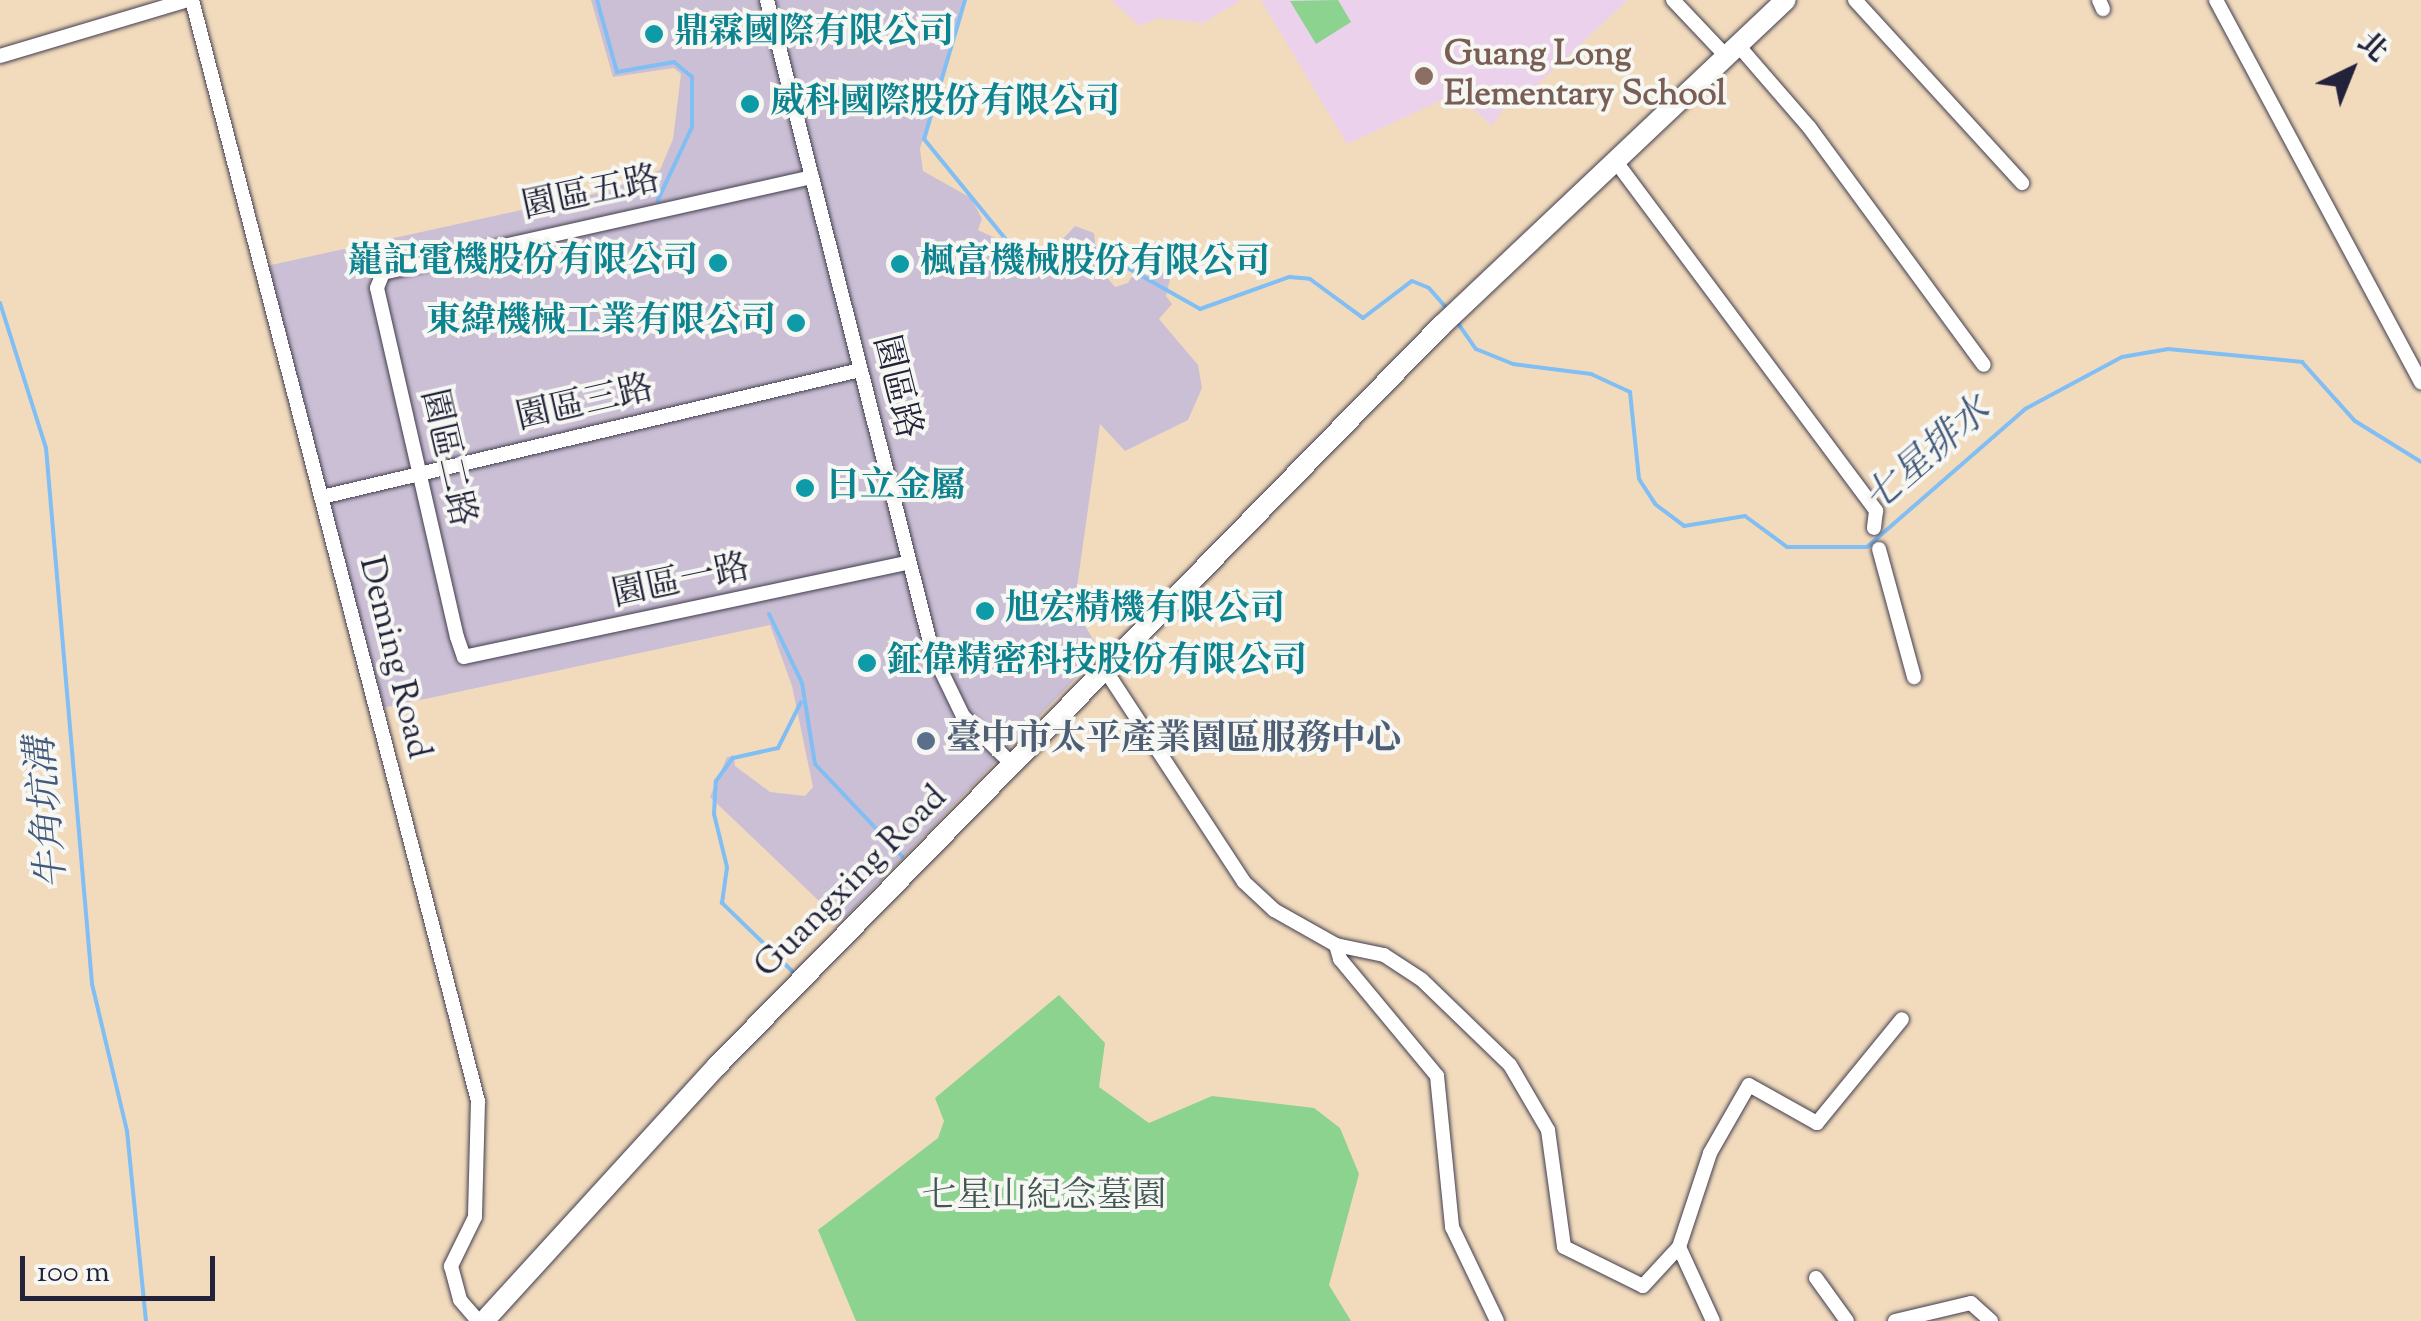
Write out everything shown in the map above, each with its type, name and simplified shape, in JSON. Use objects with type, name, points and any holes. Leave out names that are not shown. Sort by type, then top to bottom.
[{"type":"main road","points":[[1614,160],[1786,0]]},
{"type":"main road","name":"Guangxing Road","points":[[481,1321],[717,1066],[1458,308],[1614,160]]},
{"type":"street","points":[[0,56],[190,0]]},
{"type":"street","name":"Deming Road","points":[[190,0],[322,498],[377,732],[419,862],[478,1101],[475,1217],[450,1266],[460,1300],[481,1321]]},
{"type":"street","name":"園區路","points":[[767,0],[908,563],[953,701],[1013,765]]},
{"type":"street","points":[[1673,0],[1730,49],[1808,127],[1984,364]]},
{"type":"street","points":[[1855,0],[2022,183]]},
{"type":"street","points":[[2216,0],[2421,383]]},
{"type":"street","points":[[1614,160],[1876,511],[1874,528]]},
{"type":"street","name":"園區五路","points":[[383,273],[812,178]]},
{"type":"street","name":"園區二路","points":[[383,273],[377,288],[464,656]]},
{"type":"street","name":"園區三路","points":[[322,498],[860,370]]},
{"type":"street","points":[[1878,549],[1914,677]]},
{"type":"street","name":"園區一路","points":[[464,656],[908,563]]},
{"type":"street","points":[[1106,671],[1244,882],[1274,910],[1336,946],[1384,955],[1422,980],[1530,1091],[1548,1130],[1564,1247],[1642,1286],[1679,1248],[1710,1153],[1749,1084],[1817,1123],[1902,1019]]},
{"type":"street","points":[[1336,946],[1340,959],[1437,1076],[1452,1227],[1497,1321]]},
{"type":"street","points":[[1679,1248],[1712,1321]]},
{"type":"street","points":[[1816,1278],[1847,1321]]},
{"type":"street","points":[[1895,1321],[1971,1303],[1991,1321]]},
{"type":"shaded area","points":[[591,0],[963,0],[920,149],[923,171],[971,198],[982,219],[978,230],[1043,260],[1075,226],[1094,233],[1098,267],[1115,287],[1128,283],[1139,265],[1171,275],[1166,296],[1172,304],[1159,319],[1198,365],[1202,388],[1188,420],[1125,451],[1100,424],[1074,608],[1101,652],[841,922],[710,797],[727,757],[734,756],[735,766],[770,792],[805,796],[813,787],[792,686],[770,625],[369,711],[262,267],[603,192],[660,170],[673,139],[681,74],[674,68],[613,77]]},
{"type":"shaded area","points":[[1111,0],[1241,0],[1203,23],[1158,18],[1140,26]]},
{"type":"shaded area","name":"Guang Long Elementary School","points":[[1261,0],[1628,0],[1539,83],[1509,100],[1492,126],[1465,101],[1442,100],[1347,144]]},
{"type":"green space","points":[[1338,0],[1351,22],[1316,44],[1290,1]]},
{"type":"green space","name":"七星山紀念墓園","points":[[1059,995],[1105,1043],[1099,1087],[1149,1123],[1212,1096],[1314,1108],[1340,1128],[1359,1174],[1329,1285],[1351,1321],[856,1321],[818,1230],[938,1138],[944,1121],[935,1098]]},
{"type":"waterway","points":[[597,0],[617,72],[674,62],[692,77],[692,127],[658,200]]},
{"type":"waterway","name":"七星排水","points":[[965,0],[924,139],[1012,247],[1047,269],[1094,249],[1200,309],[1289,277],[1310,279],[1363,318],[1412,281],[1429,288],[1448,310]]},
{"type":"waterway","name":"牛角坑溝","points":[[0,303],[46,448],[92,984],[127,1131],[146,1321]]},
{"type":"waterway","name":"七星排水","points":[[1457,322],[1476,349],[1513,364],[1591,374],[1630,392],[1639,479],[1655,504],[1684,526],[1745,516],[1787,547],[1867,547],[2025,409],[2122,357],[2168,349],[2302,362],[2355,421],[2421,462]]},
{"type":"waterway","points":[[769,614],[802,683],[815,764],[902,856]]},
{"type":"waterway","points":[[792,971],[722,903],[727,867],[714,814],[716,781],[733,758],[778,748],[801,702]]},
{"type":"place","name":"鼎霖國際有限公司","points":[[654,34]]},
{"type":"place","name":"Guang Long Elementary School","points":[[1424,76]]},
{"type":"place","name":"威科國際股份有限公司","points":[[750,104]]},
{"type":"place","name":"巃記電機股份有限公司","points":[[718,263]]},
{"type":"place","name":"楓富機械股份有限公司","points":[[900,264]]},
{"type":"place","name":"東緯機械工業有限公司","points":[[796,323]]},
{"type":"place","name":"日立金屬","points":[[805,488]]},
{"type":"place","name":"旭宏精機有限公司","points":[[985,611]]},
{"type":"place","name":"鉦偉精密科技股份有限公司","points":[[867,663]]},
{"type":"place","name":"臺中市太平產業園區服務中心","points":[[926,741]]}]
